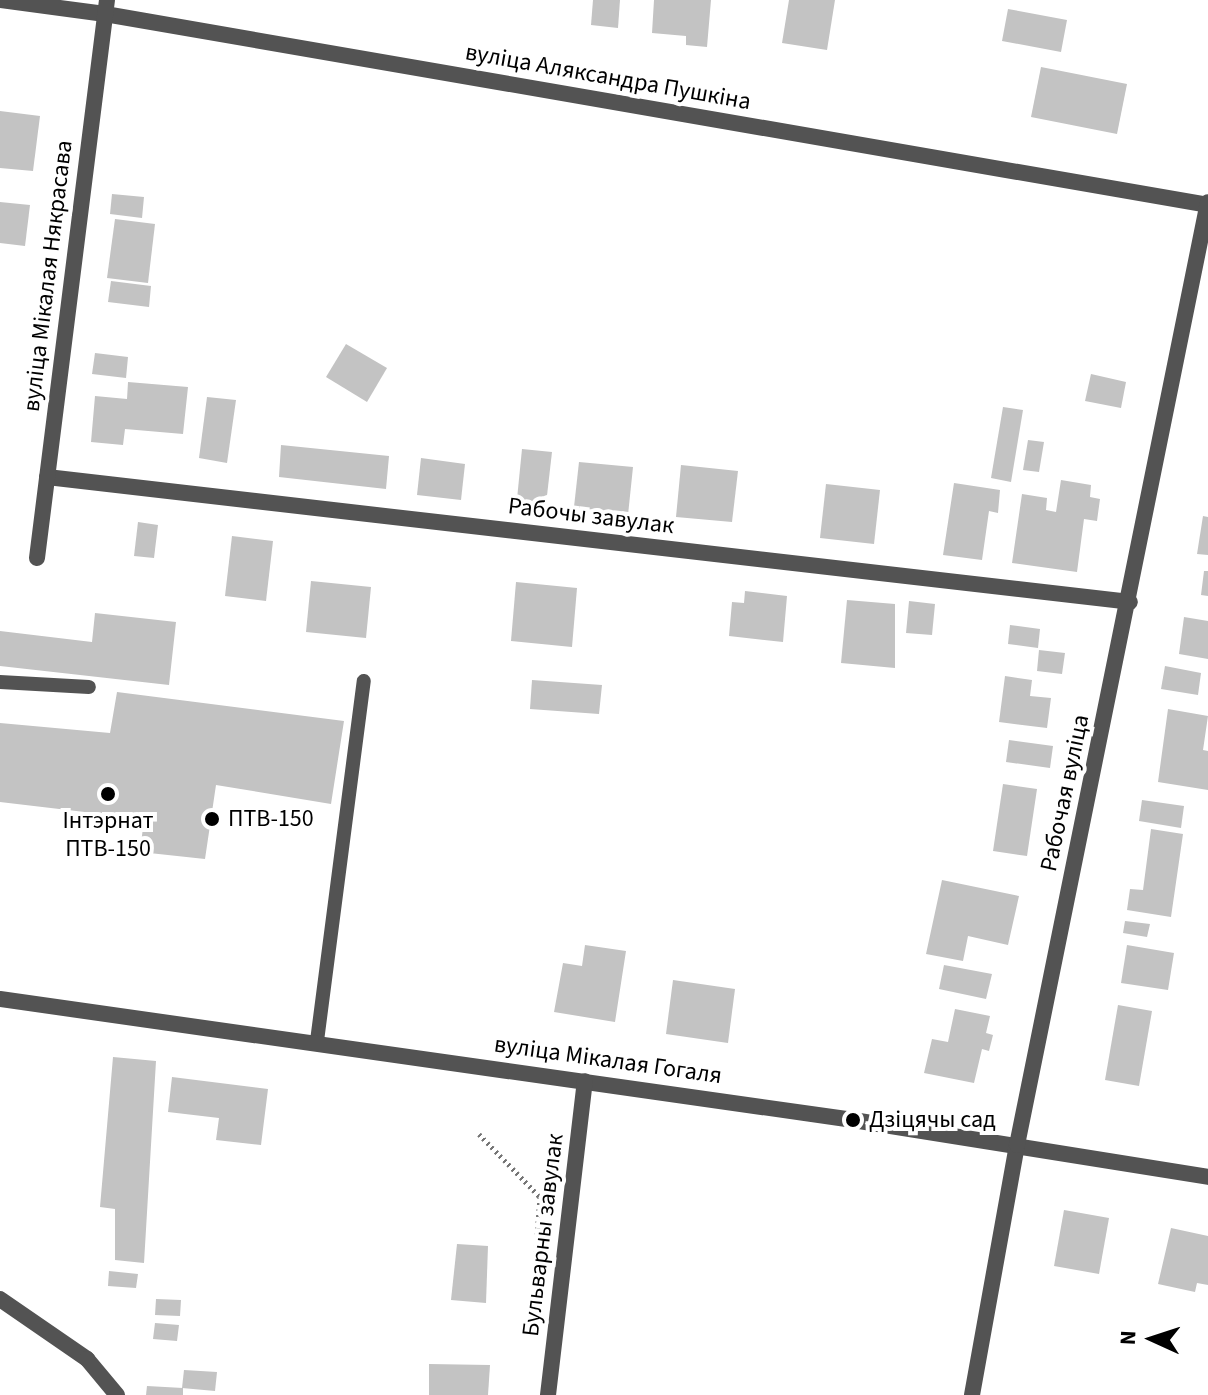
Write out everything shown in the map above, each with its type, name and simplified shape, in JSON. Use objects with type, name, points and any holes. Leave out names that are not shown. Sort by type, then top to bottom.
[{"type":"street","name":"вуліца Аляксандра Пушкіна","points":[[0,0],[106,7],[1208,204]]},
{"type":"street","name":"вуліца Мікалая Някрасава","points":[[37,558],[106,7]]},
{"type":"street","name":"Рабочая вуліца","points":[[972,1395],[1017,1145],[1130,602],[1208,204]]},
{"type":"street","name":"Рабочы завулак","points":[[47,477],[1130,602]]},
{"type":"street","name":"вуліца Мікалая Гогаля","points":[[0,999],[317,1041],[1017,1145],[1208,1177]]},
{"type":"street","name":"Бульварны завулак","points":[[548,1395],[585,1081]]},
{"type":"street","points":[[0,1299],[87,1359],[117,1395]]},
{"type":"lane","points":[[317,1041],[364,681]]},
{"type":"lane","points":[[0,682],[89,687]]},
{"type":"path","points":[[479,1134],[540,1197],[534,1273]]},
{"type":"building","points":[[593,0],[620,0],[618,28],[591,25]]},
{"type":"building","points":[[654,0],[711,0],[707,47],[686,45],[686,36],[652,33]]},
{"type":"building","points":[[789,0],[835,0],[827,50],[782,43]]},
{"type":"building","points":[[1008,9],[1067,20],[1061,52],[1002,41]]},
{"type":"building","points":[[1041,67],[1127,84],[1117,134],[1031,117]]},
{"type":"building","points":[[0,111],[40,116],[33,171],[0,168]]},
{"type":"building","points":[[112,194],[144,197],[142,218],[110,214]]},
{"type":"building","points":[[0,202],[30,205],[25,246],[0,243]]},
{"type":"building","points":[[115,219],[155,224],[148,283],[107,278]]},
{"type":"building","points":[[111,281],[151,286],[149,307],[108,302]]},
{"type":"building","points":[[346,344],[387,368],[367,402],[326,377]]},
{"type":"building","points":[[95,353],[128,357],[126,378],[92,374]]},
{"type":"building","points":[[1091,374],[1126,382],[1121,408],[1085,401]]},
{"type":"building","points":[[128,382],[188,387],[183,434],[125,429],[123,445],[91,442],[95,396],[127,399]]},
{"type":"building","points":[[207,397],[236,400],[227,463],[199,458]]},
{"type":"building","points":[[1003,407],[1023,410],[1011,482],[991,478]]},
{"type":"building","points":[[1028,440],[1044,442],[1039,472],[1023,470]]},
{"type":"building","points":[[281,445],[389,456],[386,489],[279,477]]},
{"type":"building","points":[[522,449],[552,452],[545,513],[516,509]]},
{"type":"building","points":[[421,458],[465,464],[461,500],[417,495]]},
{"type":"building","points":[[579,462],[633,467],[628,515],[574,507]]},
{"type":"building","points":[[681,465],[738,471],[732,522],[676,517]]},
{"type":"building","points":[[1061,480],[1091,485],[1090,497],[1100,499],[1097,521],[1084,519],[1077,572],[1012,563],[1022,494],[1047,498],[1046,510],[1056,512]]},
{"type":"building","points":[[954,483],[1000,490],[998,513],[989,511],[982,560],[943,555]]},
{"type":"building","points":[[826,484],[880,490],[874,544],[820,538]]},
{"type":"building","points":[[1203,516],[1208,517],[1208,555],[1197,554]]},
{"type":"building","points":[[138,522],[158,525],[154,558],[134,556]]},
{"type":"building","points":[[232,536],[273,541],[266,601],[225,596]]},
{"type":"building","points":[[1204,571],[1208,571],[1208,596],[1201,595]]},
{"type":"building","points":[[311,581],[371,587],[366,638],[306,632]]},
{"type":"building","points":[[516,582],[577,588],[572,647],[511,641]]},
{"type":"building","points":[[745,591],[787,596],[783,642],[729,636],[732,602],[744,603]]},
{"type":"building","points":[[847,600],[895,604],[895,668],[841,663]]},
{"type":"building","points":[[909,601],[935,604],[932,635],[906,633]]},
{"type":"building","points":[[95,613],[176,622],[169,685],[0,666],[0,631],[92,642]]},
{"type":"building","points":[[1184,617],[1208,621],[1208,659],[1179,654]]},
{"type":"building","points":[[1010,625],[1040,629],[1038,648],[1008,644]]},
{"type":"building","points":[[1039,650],[1065,653],[1062,674],[1037,671]]},
{"type":"building","points":[[1165,666],[1201,673],[1198,695],[1161,689]]},
{"type":"building","points":[[1005,676],[1032,680],[1030,696],[1051,698],[1047,728],[999,722]]},
{"type":"building","points":[[532,680],[602,685],[599,714],[530,709]]},
{"type":"building","points":[[117,692],[344,721],[331,804],[216,785],[205,859],[140,852],[144,819],[0,802],[0,723],[110,733]]},
{"type":"building","points":[[1168,709],[1208,716],[1203,750],[1208,751],[1208,790],[1158,782]]},
{"type":"building","points":[[1009,740],[1053,746],[1050,768],[1006,762]]},
{"type":"building","points":[[1003,784],[1037,789],[1027,856],[993,851]]},
{"type":"building","points":[[1142,800],[1184,806],[1181,828],[1139,821]]},
{"type":"building","points":[[1151,829],[1183,834],[1171,917],[1127,910],[1130,889],[1143,890]]},
{"type":"building","points":[[942,880],[1019,896],[1008,945],[968,936],[963,961],[926,954]]},
{"type":"building","points":[[1125,921],[1150,924],[1147,937],[1123,933]]},
{"type":"building","points":[[585,945],[626,951],[615,1022],[554,1012],[563,963],[582,966]]},
{"type":"building","points":[[1127,945],[1174,953],[1168,990],[1121,983]]},
{"type":"building","points":[[944,965],[992,974],[986,999],[939,989]]},
{"type":"building","points":[[673,980],[735,989],[728,1043],[666,1034]]},
{"type":"building","points":[[1118,1005],[1152,1011],[1139,1086],[1105,1080]]},
{"type":"building","points":[[955,1009],[990,1016],[986,1033],[993,1035],[989,1051],[982,1049],[974,1083],[924,1073],[932,1039],[948,1042]]},
{"type":"building","points":[[113,1057],[156,1061],[144,1263],[115,1260],[115,1209],[100,1207]]},
{"type":"building","points":[[172,1077],[268,1089],[261,1145],[216,1140],[219,1118],[168,1112]]},
{"type":"building","points":[[1064,1210],[1109,1218],[1099,1274],[1054,1266]]},
{"type":"building","points":[[1171,1228],[1208,1236],[1208,1285],[1197,1283],[1195,1292],[1158,1284]]},
{"type":"building","points":[[457,1244],[488,1246],[486,1303],[451,1300]]},
{"type":"building","points":[[109,1271],[138,1274],[136,1288],[108,1286]]},
{"type":"building","points":[[156,1299],[181,1300],[180,1316],[155,1315]]},
{"type":"building","points":[[155,1323],[179,1325],[177,1341],[153,1339]]},
{"type":"building","points":[[429,1364],[490,1365],[488,1395],[429,1395]]},
{"type":"building","points":[[184,1370],[217,1372],[215,1391],[182,1388]]},
{"type":"building","points":[[147,1386],[183,1388],[183,1395],[146,1395]]},
{"type":"place","name":"Інтэрнат ПТВ-150","points":[[108,794]]},
{"type":"place","name":"ПТВ-150","points":[[212,819]]},
{"type":"place","name":"Дзіцячы сад","points":[[853,1120]]}]
